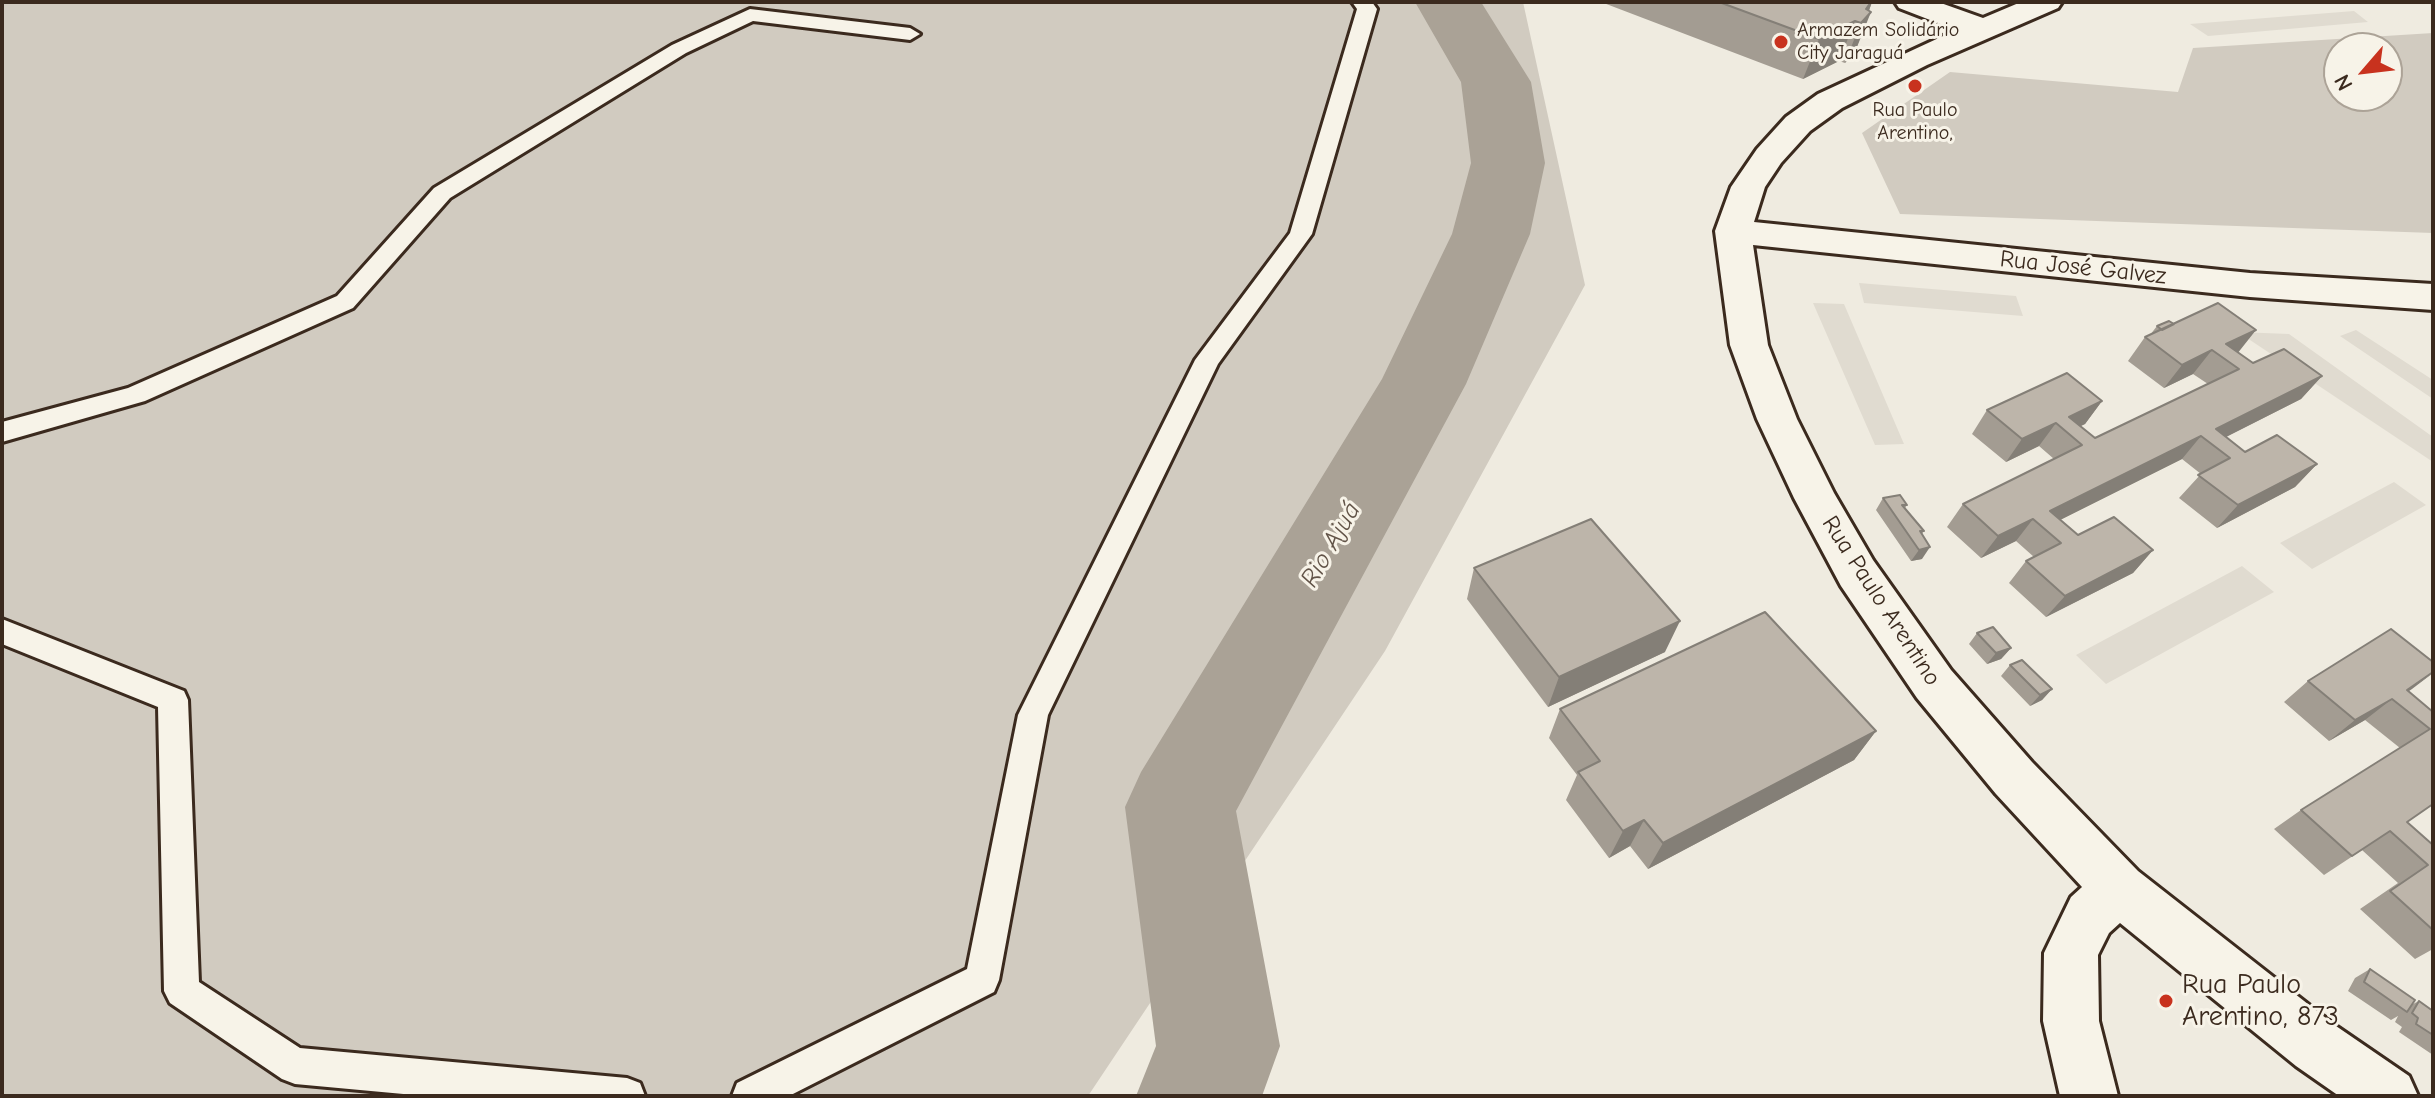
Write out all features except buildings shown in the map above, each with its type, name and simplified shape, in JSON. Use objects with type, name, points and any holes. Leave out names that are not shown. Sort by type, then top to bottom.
[{"type":"street","points":[[1910,2],[1986,30]]},
{"type":"street","name":"Rua Paulo Arentino","points":[[2047,2],[1875,77],[1830,101],[1798,124],[1769,156],[1748,187],[1733,231],[1749,345],[1777,419],[1815,498],[1857,573],[1934,684],[2014,778],[2119,889],[2316,1046],[2389,1096]]},
{"type":"street","name":"Rua José Galvez","points":[[1733,231],[2250,285],[2433,297]]},
{"type":"street","points":[[2089,1096],[2071,1021],[2071,953],[2090,915],[2119,889]]},
{"type":"lane","points":[[750,1096],[982,980],[1033,715],[1207,360],[1301,234],[1367,9],[1362,2]]},
{"type":"lane","points":[[2,432],[136,395],[345,302],[442,193],[679,49],[750,15],[910,34]]},
{"type":"lane","points":[[2,631],[173,700],[182,991],[295,1066],[627,1096]]},
{"type":"shaded area","points":[[2,2],[1523,2],[1585,285],[1385,651],[1088,1096],[2,1096]]},
{"type":"shaded area","points":[[2354,11],[2368,22],[2208,36],[2190,24]]},
{"type":"shaded area","points":[[2433,33],[2433,233],[1900,214],[1862,133],[1950,72],[2178,92],[2193,48],[2323,40],[2323,112],[2403,112],[2403,35]]},
{"type":"shaded area","points":[[1859,283],[2016,296],[2023,316],[1864,303]]},
{"type":"shaded area","points":[[1813,303],[1844,304],[1904,444],[1875,445]]},
{"type":"shaded area","points":[[2356,330],[2433,380],[2433,399],[2340,336]]},
{"type":"shaded area","points":[[2238,332],[2289,334],[2433,437],[2433,462]]},
{"type":"shaded area","points":[[2394,482],[2426,505],[2312,569],[2280,543]]},
{"type":"shaded area","points":[[2242,566],[2274,592],[2106,684],[2076,655]]},
{"type":"waterway","name":"Rio Ajuá","points":[[1199,1096],[1218,1046],[1180,807],[1423,384],[1491,234],[1508,163],[1496,82],[1448,2]]},
{"type":"place","name":"Armazem Solidário City Jaraguá","points":[[1781,42]]},
{"type":"place","name":"Rua Paulo Arentino,","points":[[1915,86]]},
{"type":"place","name":"Rua Paulo Arentino, 873","points":[[2166,1001]]}]
